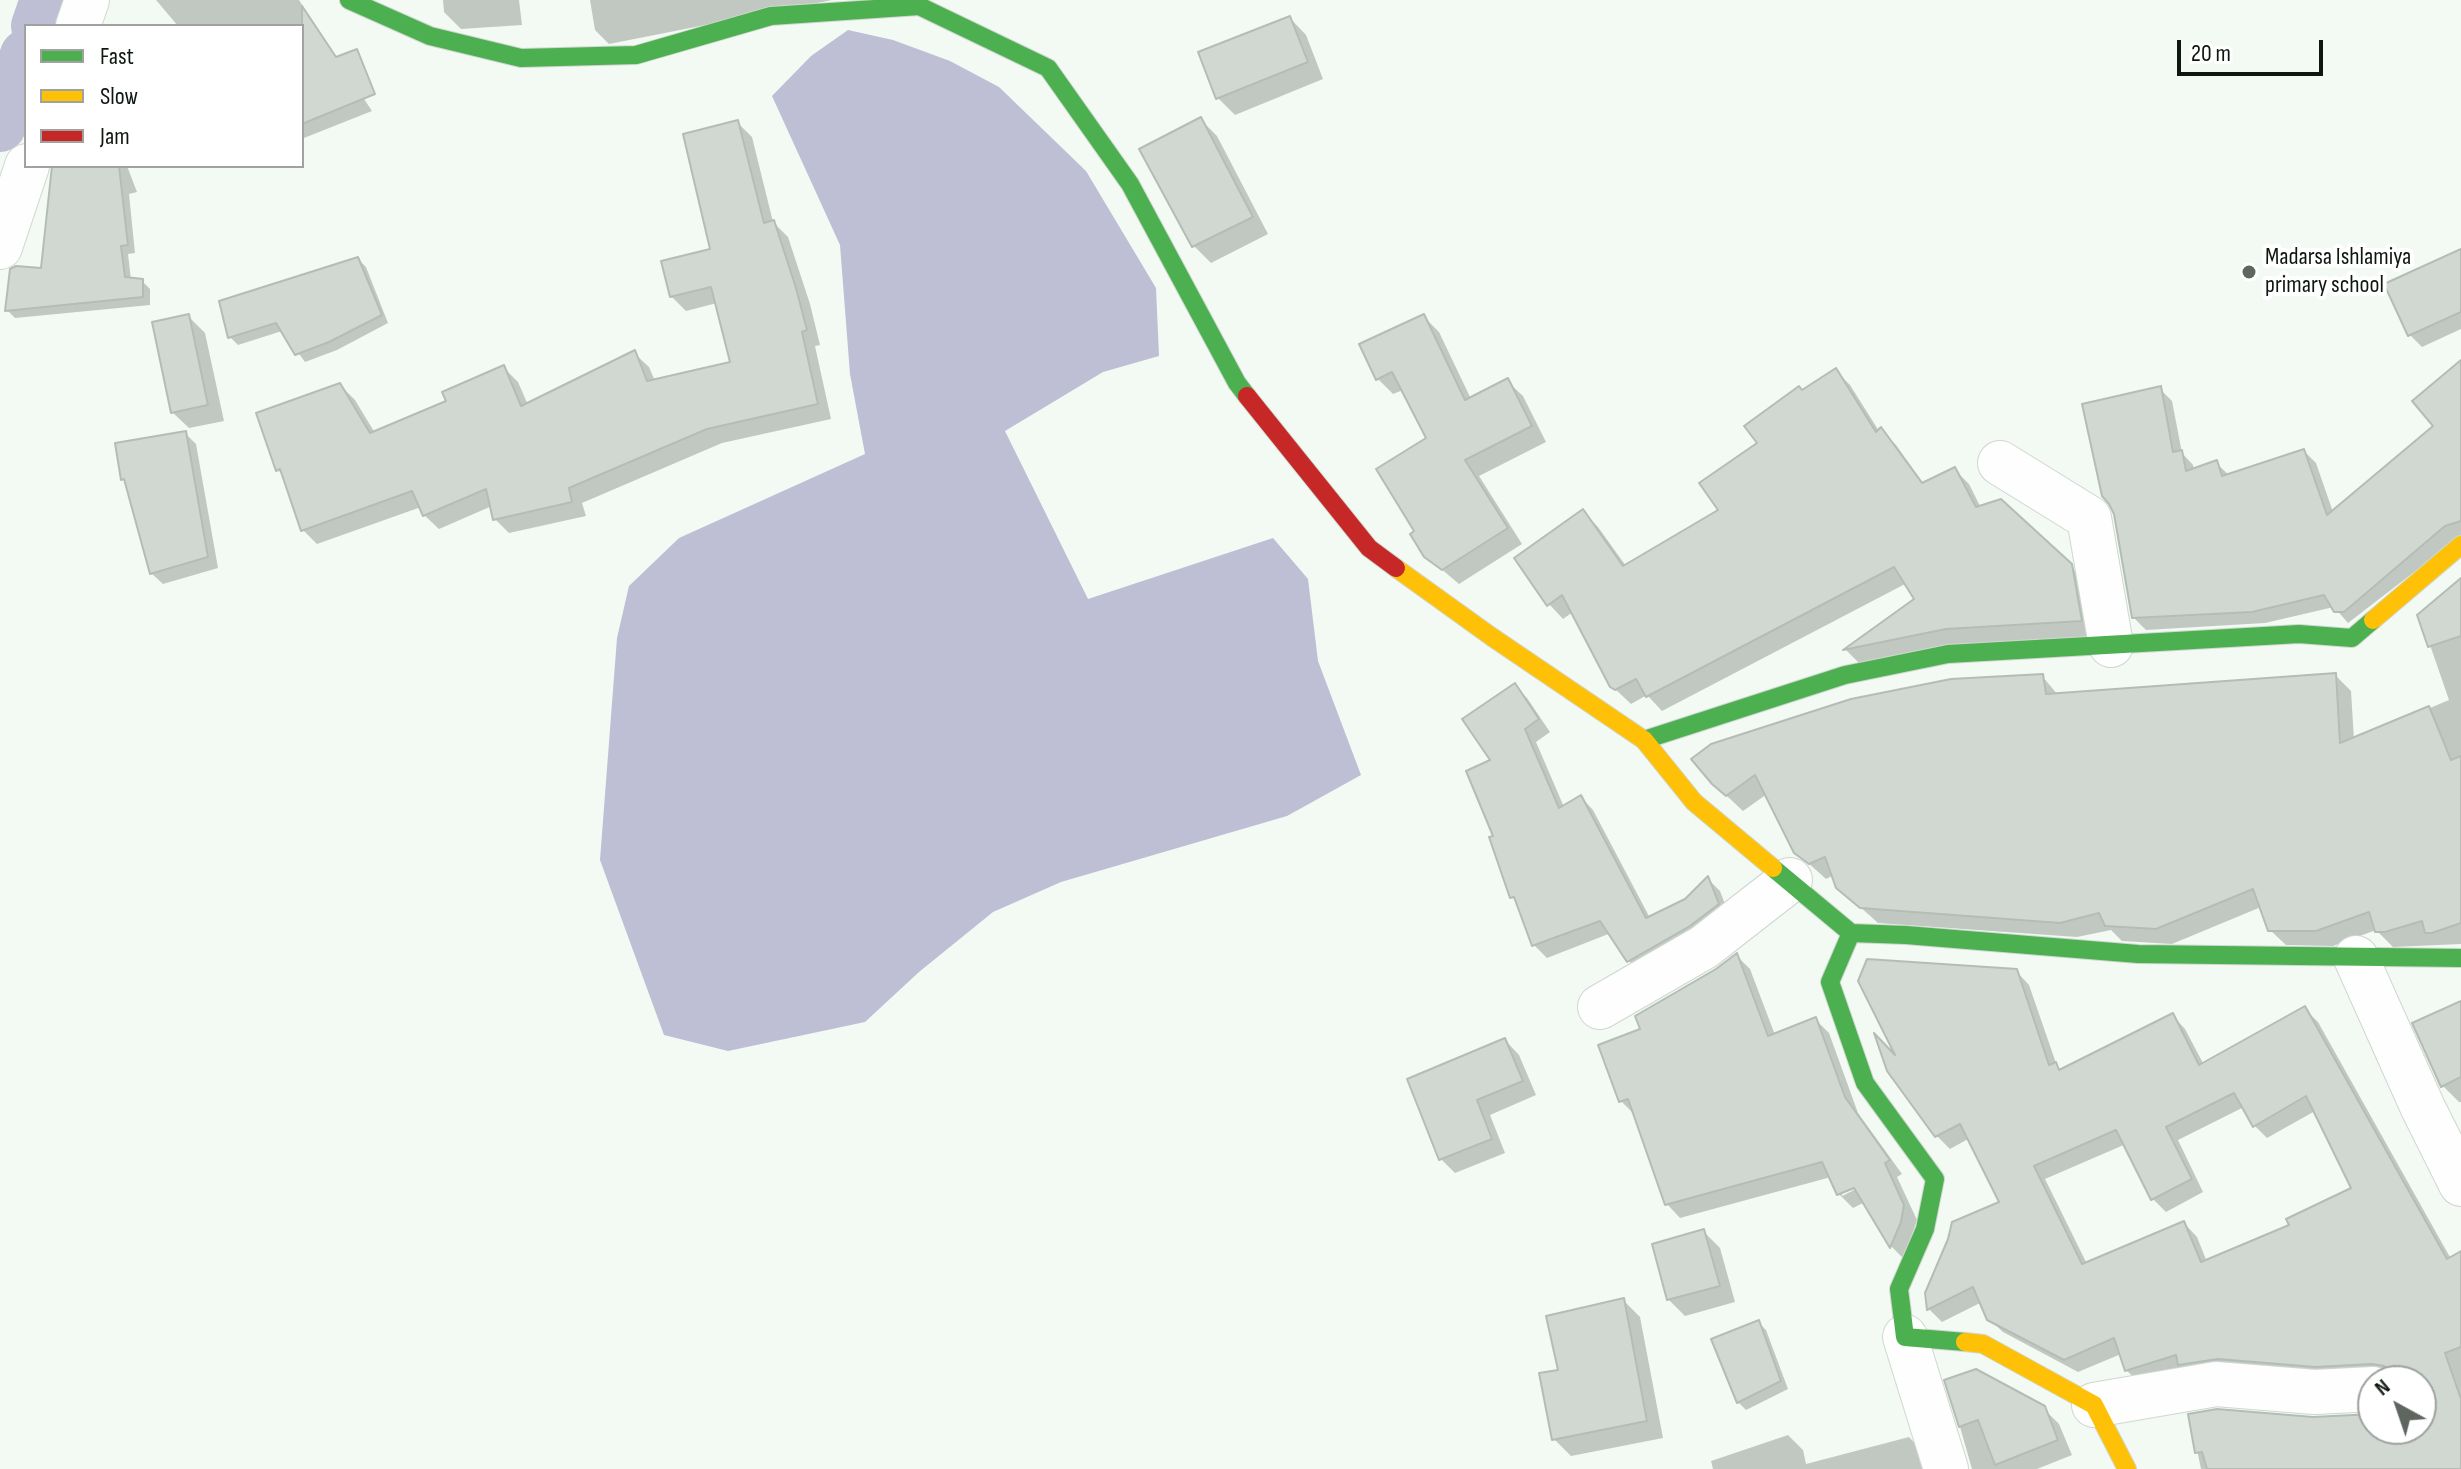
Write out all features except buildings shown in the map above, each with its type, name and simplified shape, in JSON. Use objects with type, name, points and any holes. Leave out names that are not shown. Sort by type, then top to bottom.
[{"type":"street","points":[[79,24],[87,0]]},
{"type":"street","points":[[349,0],[430,36],[521,58],[636,55],[771,16],[919,6],[1048,68],[1130,184],[1237,383],[1369,548],[1492,637],[1644,740],[1694,802],[1851,933],[2138,954],[2461,958]]},
{"type":"street","points":[[0,247],[26,168]]},
{"type":"street","points":[[2000,463],[2089,518],[2111,645]]},
{"type":"street","points":[[1644,740],[1845,675],[1948,654],[2299,634],[2352,638],[2461,545]]},
{"type":"street","points":[[1600,1007],[1704,947],[1790,880]]},
{"type":"street","points":[[1851,933],[1830,982],[1865,1083],[1935,1179],[1925,1229],[1899,1289],[1905,1337],[1946,1469]]},
{"type":"street","points":[[2356,958],[2423,1108],[2461,1184]]},
{"type":"street","points":[[1905,1337],[1983,1344],[2094,1405],[2127,1469]]},
{"type":"street","points":[[2094,1405],[2216,1384],[2315,1392],[2357,1390]]},
{"type":"water","points":[[848,30],[893,40],[950,61],[999,87],[1086,171],[1156,288],[1159,356],[1103,372],[1005,431],[1088,599],[1273,538],[1308,579],[1318,661],[1361,775],[1287,816],[1061,882],[993,912],[919,972],[865,1022],[728,1051],[664,1035],[600,860],[617,638],[629,586],[679,538],[865,454],[850,374],[840,245],[772,96],[811,56]]},
{"type":"waterway","points":[[38,24],[46,0]]},
{"type":"waterway","points":[[0,126],[24,60]]},
{"type":"traffic: fast","points":[[349,0],[430,36],[521,58],[636,55],[771,16],[919,6],[1048,68],[1130,184],[1237,383],[1247,396]]},
{"type":"traffic: fast","points":[[1644,740],[1845,675],[1948,654],[2299,634],[2352,638],[2373,620]]},
{"type":"traffic: fast","points":[[1773,868],[1851,933],[2138,954],[2461,958]]},
{"type":"traffic: fast","points":[[1851,933],[1830,982],[1865,1083],[1935,1179],[1925,1229],[1899,1289],[1905,1337],[1965,1342]]},
{"type":"traffic: slow","points":[[2373,620],[2461,545]]},
{"type":"traffic: slow","points":[[1396,568],[1644,740],[1694,802],[1773,868]]},
{"type":"traffic: slow","points":[[1965,1342],[1983,1344],[2094,1405],[2127,1469]]},
{"type":"traffic: jam","points":[[1247,396],[1369,548],[1396,568]]},
{"type":"place","name":"Madarsa Ishlamiya primary school","points":[[2249,272]]}]
